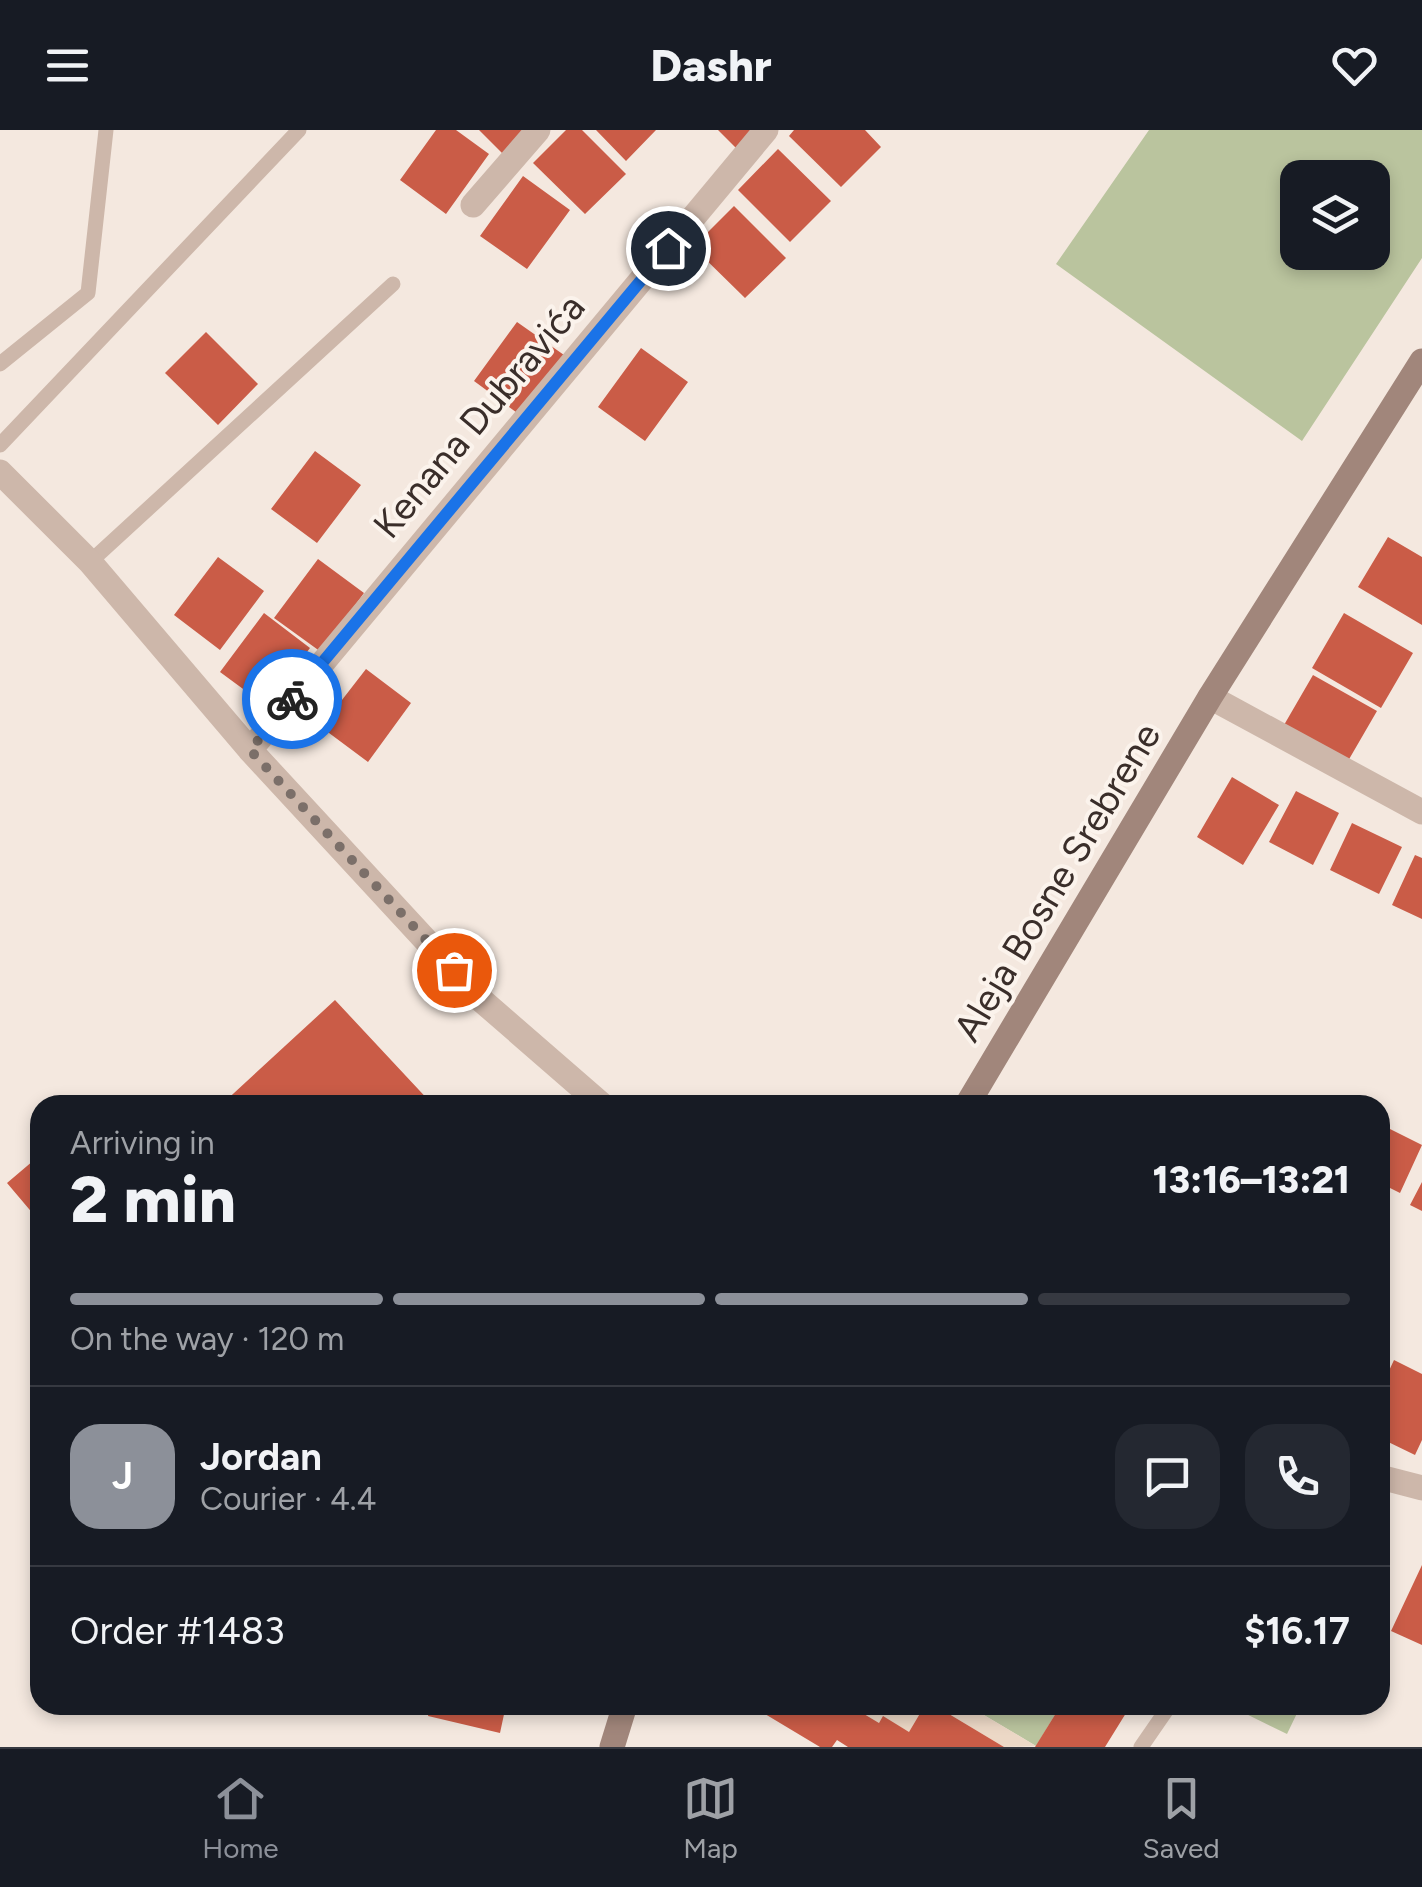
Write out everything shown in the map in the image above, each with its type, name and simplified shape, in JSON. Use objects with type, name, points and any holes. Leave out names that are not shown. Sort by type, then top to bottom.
[{"type":"street","points":[[473,205],[538,130]]},
{"type":"street","name":"Kenana Dubravića","points":[[250,750],[766,130]]},
{"type":"street","name":"Aleja Bosne Srebrene","points":[[973,1095],[1210,697],[1422,361]]},
{"type":"street","points":[[0,472],[90,562],[250,750],[480,998],[591,1095]]},
{"type":"street","points":[[1210,697],[1422,812]]},
{"type":"street","points":[[1390,1480],[1422,1488]]},
{"type":"street","points":[[612,1747],[622,1715]]},
{"type":"lane","points":[[0,364],[88,293],[106,130]]},
{"type":"lane","points":[[0,445],[299,130]]},
{"type":"lane","points":[[90,562],[393,284]]},
{"type":"lane","points":[[1141,1747],[1163,1715]]},
{"type":"green space","points":[[1149,130],[1422,130],[1422,258],[1302,441],[1056,264]]},
{"type":"green space","points":[[984,1715],[1055,1715],[1036,1746]]},
{"type":"green space","points":[[1248,1715],[1296,1715],[1287,1734]]},
{"type":"shaded area","points":[[866,1715],[919,1715],[909,1732],[883,1717],[879,1723]]},
{"type":"shaded area","points":[[951,1715],[984,1715],[1036,1746],[1004,1747]]},
{"type":"building","points":[[436,130],[456,130],[489,154],[446,214],[400,180]]},
{"type":"building","points":[[479,130],[527,130],[503,154]]},
{"type":"building","points":[[566,130],[582,130],[626,174],[585,214],[533,163]]},
{"type":"building","points":[[596,130],[656,130],[626,161]]},
{"type":"building","points":[[718,130],[762,130],[740,152]]},
{"type":"building","points":[[794,130],[865,130],[881,147],[841,187],[789,136]]},
{"type":"building","points":[[778,149],[831,201],[790,242],[738,190]]},
{"type":"building","points":[[523,176],[570,210],[527,269],[480,236]]},
{"type":"building","points":[[734,206],[786,258],[745,298],[693,247]]},
{"type":"building","points":[[517,322],[564,355],[520,415],[474,381]]},
{"type":"building","points":[[206,332],[258,384],[218,425],[165,373]]},
{"type":"building","points":[[641,348],[688,382],[645,441],[598,407]]},
{"type":"building","points":[[315,451],[361,485],[317,543],[271,509]]},
{"type":"building","points":[[1388,537],[1422,557],[1422,625],[1358,587]]},
{"type":"building","points":[[218,557],[264,591],[220,650],[174,615]]},
{"type":"building","points":[[318,559],[364,593],[321,652],[274,618]]},
{"type":"building","points":[[264,613],[310,648],[266,706],[220,672]]},
{"type":"building","points":[[1344,613],[1413,653],[1381,708],[1312,668]]},
{"type":"building","points":[[366,669],[411,703],[368,762],[321,727]]},
{"type":"building","points":[[1313,675],[1377,711],[1348,761],[1284,725]]},
{"type":"building","points":[[1232,777],[1279,805],[1243,865],[1197,837]]},
{"type":"building","points":[[1296,791],[1339,813],[1313,865],[1269,842]]},
{"type":"building","points":[[1352,823],[1402,847],[1379,894],[1330,870]]},
{"type":"building","points":[[1415,855],[1422,858],[1422,919],[1392,905]]},
{"type":"building","points":[[335,1000],[424,1095],[232,1095]]},
{"type":"building","points":[[1390,1129],[1422,1145],[1400,1193],[1390,1188]]},
{"type":"building","points":[[30,1163],[30,1210],[7,1183]]},
{"type":"building","points":[[1422,1182],[1422,1211],[1410,1205]]},
{"type":"building","points":[[1394,1360],[1422,1374],[1422,1440],[1415,1455],[1390,1443],[1390,1369]]},
{"type":"building","points":[[1422,1565],[1422,1645],[1391,1631]]},
{"type":"building","points":[[428,1715],[504,1715],[500,1733]]},
{"type":"building","points":[[767,1715],[866,1715],[879,1723],[883,1716],[909,1732],[919,1715],[951,1715],[1004,1747],[848,1747],[837,1740],[832,1747],[820,1747]]},
{"type":"building","points":[[1055,1715],[1125,1715],[1105,1747],[1035,1747]]},
{"type":"way so far","points":[[292,699],[250,750],[454,970]]},
{"type":"route","points":[[292,699],[668,248]]}]
